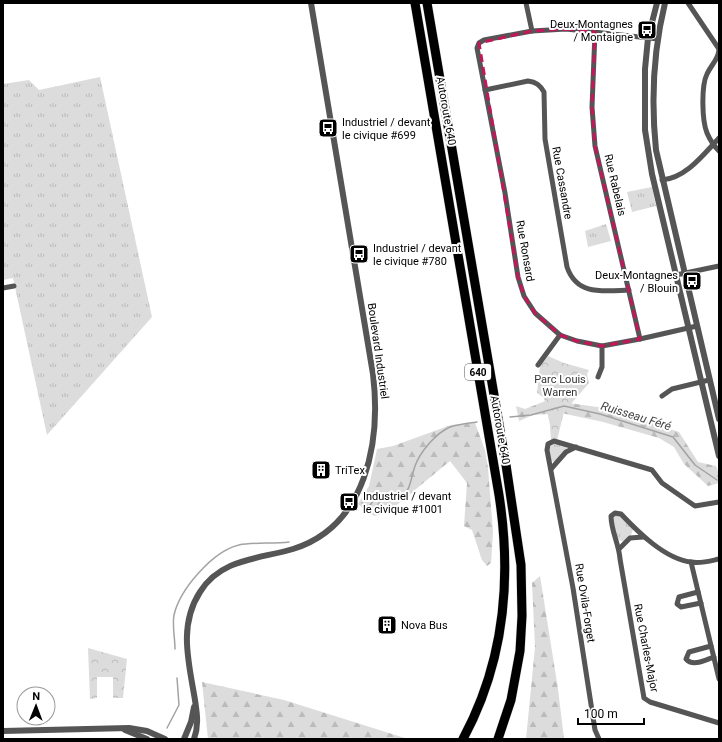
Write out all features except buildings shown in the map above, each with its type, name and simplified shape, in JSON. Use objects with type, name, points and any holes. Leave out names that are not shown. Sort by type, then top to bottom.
[{"type":"highway","name":"Autoroute 640","points":[[415,3],[499,495],[505,542],[505,594],[497,646],[486,686],[464,738]]},
{"type":"highway","name":"Autoroute 640","points":[[427,3],[521,558],[523,591],[521,637],[513,690],[498,739]]},
{"type":"highway","points":[[504,739],[513,690]]},
{"type":"street","name":"Boulevard Industriel","points":[[194,739],[198,723],[186,648],[186,634],[192,608],[202,588],[213,577],[230,566],[250,558],[299,547],[330,529],[345,514],[360,490],[366,475],[372,447],[375,412],[373,374],[311,3]]},
{"type":"street","points":[[526,3],[532,31],[566,29],[658,39]]},
{"type":"street","points":[[657,3],[648,38],[645,69],[645,130],[652,174],[701,382],[717,442],[719,456]]},
{"type":"street","points":[[665,3],[654,70],[653,115],[656,150],[719,419]]},
{"type":"street","points":[[688,3],[719,49],[718,57],[706,75],[704,86],[704,123],[713,144],[719,151]]},
{"type":"street","name":"Rue Ronsard","points":[[532,31],[484,40],[479,43],[477,48],[505,193],[518,277],[522,290],[535,313],[560,335],[577,341],[602,346],[697,326]]},
{"type":"street","name":"Rue Rabelais","points":[[596,32],[592,107],[595,146],[640,339]]},
{"type":"street","name":"Rue Cassandre","points":[[485,90],[528,81],[535,82],[541,86],[544,92],[545,139],[566,268],[575,283],[596,291],[629,290]]},
{"type":"street","points":[[662,180],[676,177],[684,173],[719,138]]},
{"type":"street","points":[[676,275],[719,266]]},
{"type":"street","points":[[3,288],[14,286]]},
{"type":"street","points":[[538,365],[560,335]]},
{"type":"street","points":[[598,377],[602,367],[602,346]]},
{"type":"street","points":[[662,396],[672,389],[709,380]]},
{"type":"street","name":"Rue Ovila-Forget","points":[[599,739],[596,730],[573,588],[547,450],[548,444],[554,441],[652,470],[662,483],[696,506],[719,502]]},
{"type":"street","points":[[551,469],[566,452],[576,447]]},
{"type":"street","name":"Rue Charles-Major","points":[[719,559],[691,562],[669,554],[643,536],[621,514],[615,513],[611,516],[611,521],[620,548],[620,560],[644,698],[650,702],[719,723]]},
{"type":"street","points":[[620,548],[630,538],[643,536]]},
{"type":"street","points":[[691,562],[719,679]]},
{"type":"street","points":[[698,592],[679,597],[677,604],[681,607],[685,607],[701,603]]},
{"type":"street","points":[[711,646],[689,652],[686,659],[688,662],[695,663],[714,657]]},
{"type":"street","name":"Boulevard Industriel","points":[[184,739],[191,722],[195,701]]},
{"type":"street","points":[[115,728],[131,732],[147,739]]},
{"type":"street","points":[[3,731],[115,728],[142,729],[165,739]]},
{"type":"highlighted area","points":[[566,29],[595,32],[592,107],[595,146],[640,339],[602,346],[577,341],[560,335],[535,313],[524,296],[518,277],[479,43],[532,31]]},
{"type":"green space","points":[[100,77],[152,317],[47,435],[13,278],[3,280],[3,84],[29,80],[39,90]]},
{"type":"green space","points":[[652,187],[656,206],[632,212],[627,192]]},
{"type":"green space","points":[[606,224],[611,241],[588,247],[585,231]]},
{"type":"green space","name":"Parc Louis Warren","points":[[548,356],[564,363],[589,370],[587,374],[589,383],[564,412],[557,440],[551,440],[550,425],[544,398],[537,393],[540,366]]},
{"type":"green space","points":[[548,400],[625,411],[679,432],[698,462],[716,466],[719,474],[719,483],[708,486],[684,464],[674,447],[659,438],[603,422],[561,413],[533,415],[519,421],[516,406],[525,409]]},
{"type":"green space","points":[[475,423],[485,450],[488,468],[493,532],[491,563],[487,566],[482,560],[472,530],[464,526],[467,483],[450,461],[387,513],[374,516],[358,504],[369,486],[377,449],[393,446],[451,425]]},
{"type":"green space","points":[[554,441],[567,446],[566,452],[556,462],[551,461],[548,444]]},
{"type":"green space","points":[[621,514],[634,527],[630,538],[624,542],[617,539],[611,516]]},
{"type":"green space","points":[[540,576],[558,689],[564,739],[526,739],[535,647],[532,583]]},
{"type":"green space","points":[[88,648],[127,659],[123,698],[113,698],[113,677],[97,677],[97,698],[90,699]]},
{"type":"green space","points":[[202,682],[284,700],[408,739],[208,739]]},
{"type":"waterway","name":"Ruisseau Féré","points":[[510,417],[531,415],[564,406],[600,414],[673,437],[695,465],[717,480]]},
{"type":"waterway","name":"Ruisseau Féré","points":[[362,503],[369,507],[376,496],[384,500],[401,499],[409,487],[417,461],[434,438],[450,427],[477,422]]},
{"type":"waterway","name":"Ruisseau Féré","points":[[175,649],[173,619],[177,605],[190,583],[199,572],[219,555],[239,545],[289,542]]},
{"type":"waterway","name":"Ruisseau Féré","points":[[167,728],[179,705],[177,678]]},
{"type":"place","name":"Deux-Montagnes / Montaigne","points":[[647,30]]},
{"type":"place","name":"Industriel / devant le civique #699","points":[[328,128]]},
{"type":"place","name":"Industriel / devant le civique #780","points":[[359,254]]},
{"type":"place","name":"Deux-Montagnes / Blouin","points":[[692,281]]},
{"type":"place","name":"TriTex","points":[[321,470]]},
{"type":"place","name":"Industriel / devant le civique #1001","points":[[349,502]]},
{"type":"place","name":"Nova Bus","points":[[387,625]]}]
